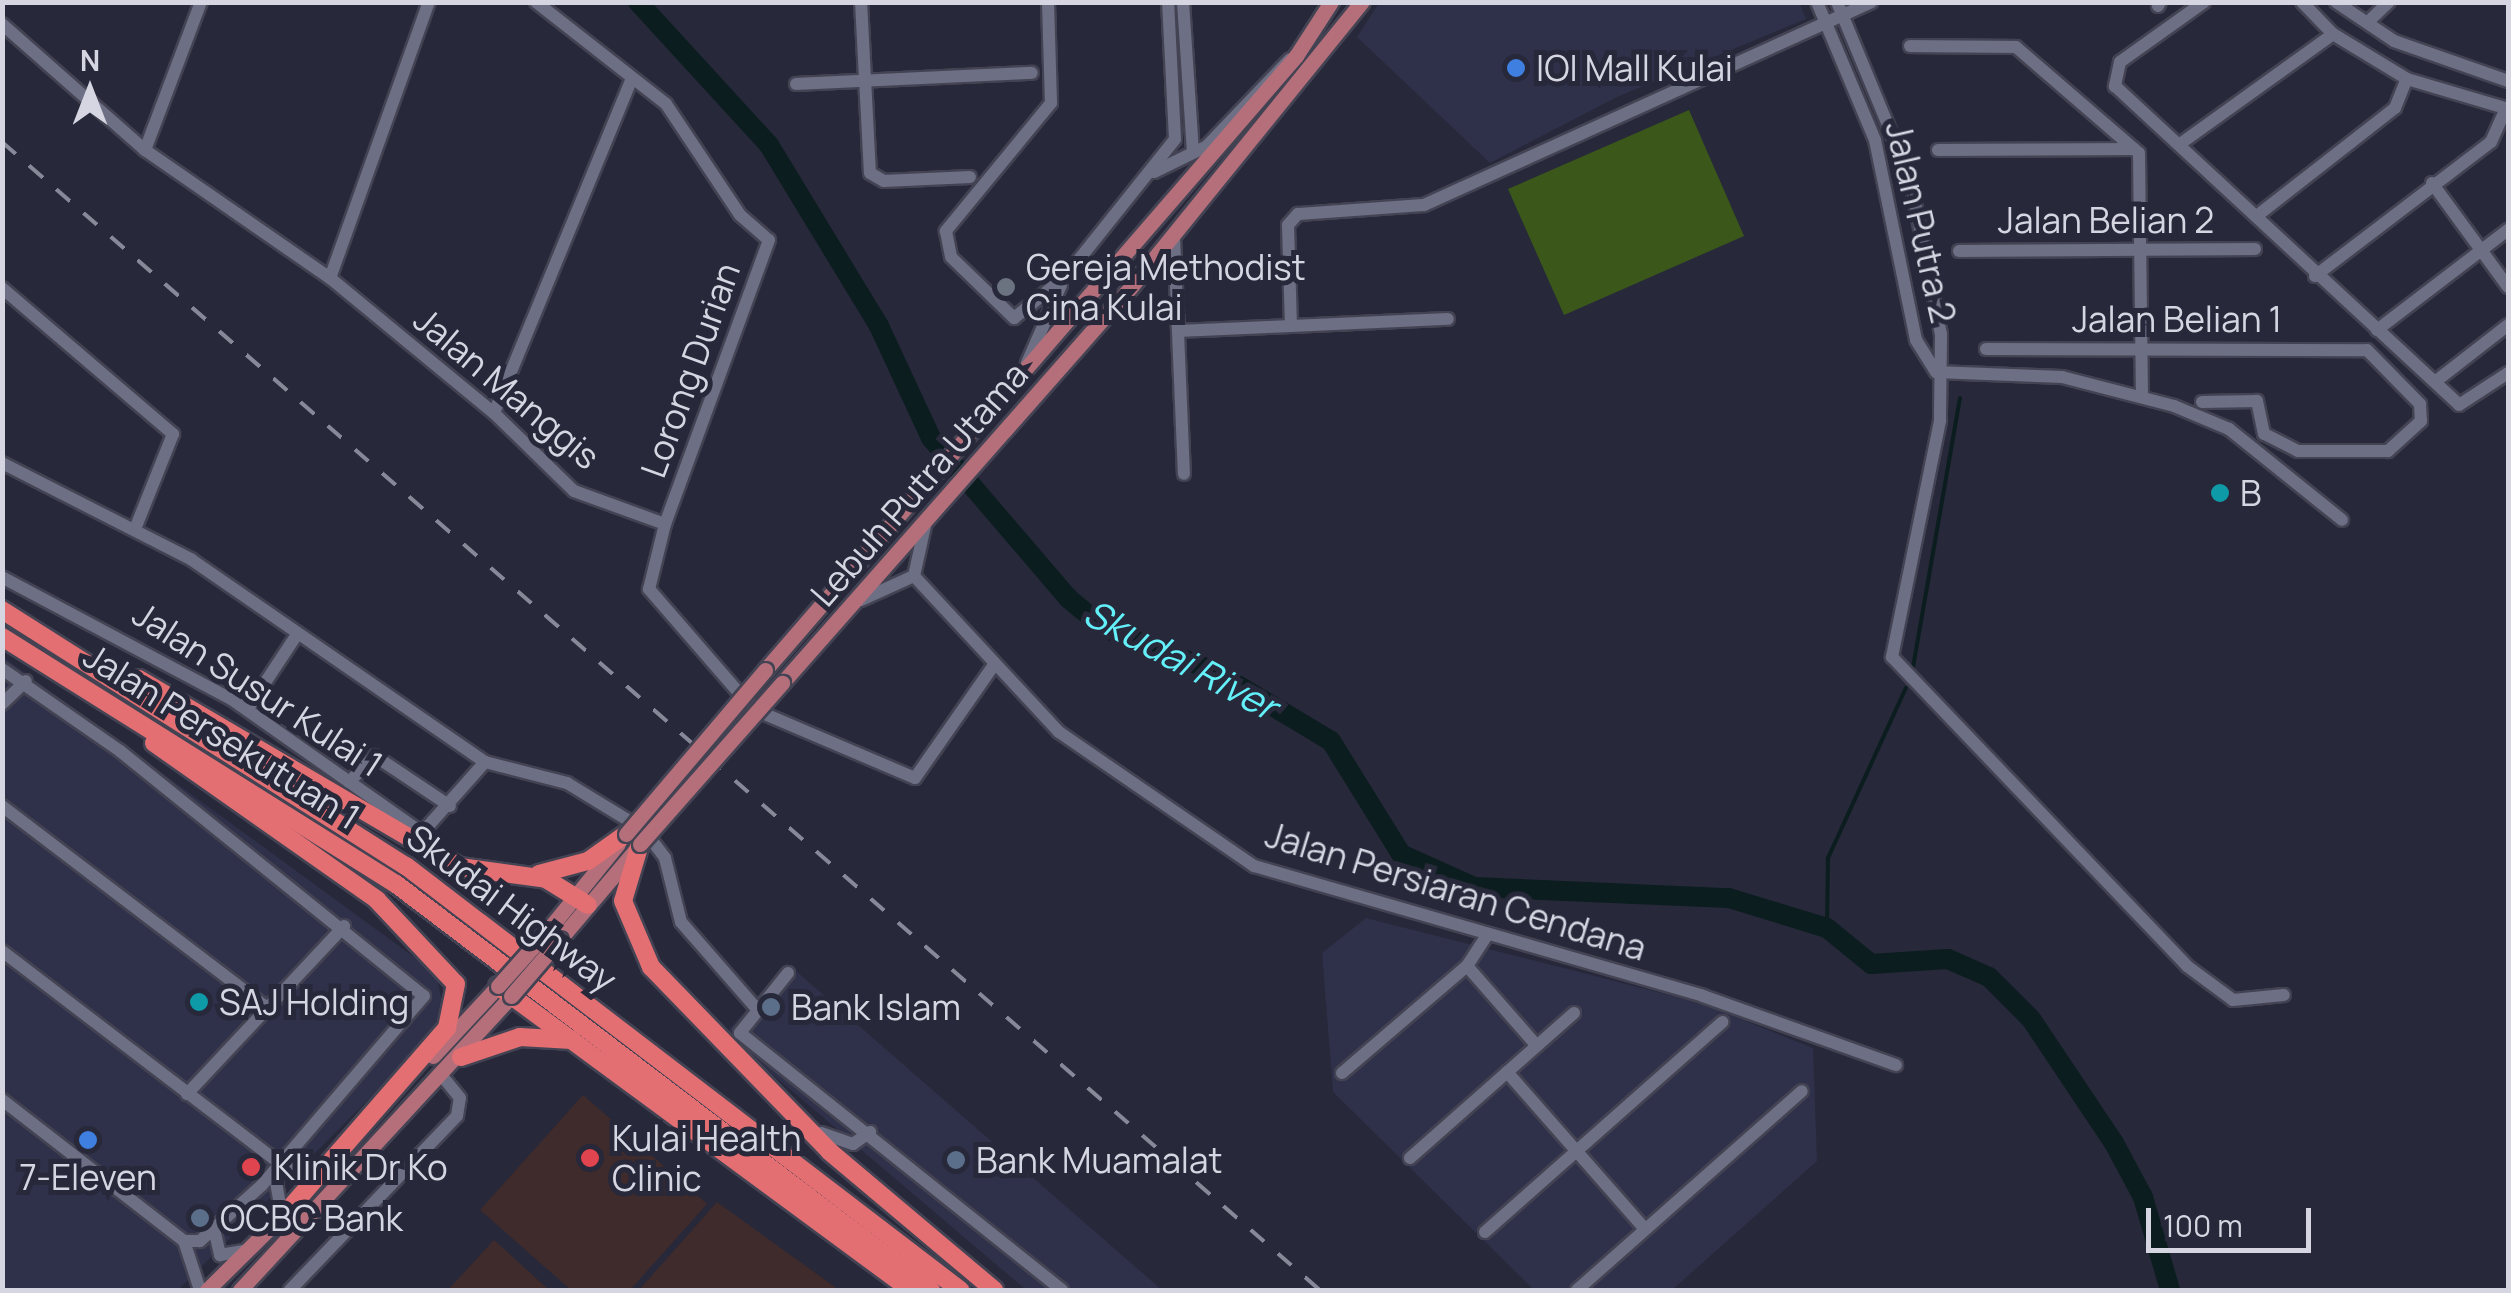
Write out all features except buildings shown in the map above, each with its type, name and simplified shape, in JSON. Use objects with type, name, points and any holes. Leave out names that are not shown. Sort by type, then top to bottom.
[{"type":"highway","name":"Skudai Highway","points":[[2,610],[60,639],[406,866],[960,1290]]},
{"type":"highway","name":"Jalan Persekutuan 1","points":[[2,637],[396,884],[931,1290]]},
{"type":"highway","points":[[60,639],[380,812],[460,866],[518,875],[582,900]]},
{"type":"highway","points":[[46,662],[377,900],[450,971],[457,1001],[447,1028],[319,1167],[286,1212]]},
{"type":"highway","points":[[518,875],[588,861],[633,840]]},
{"type":"highway","points":[[633,840],[623,901],[635,943],[750,1074],[994,1290]]},
{"type":"highway","points":[[505,991],[911,1290]]},
{"type":"highway","points":[[461,1057],[520,1037],[573,1040]]},
{"type":"main road","name":"Lebuh Putra Utama","points":[[505,991],[633,840],[766,670],[1013,390],[1296,56],[1331,2]]},
{"type":"main road","name":"Lebuh Putra Utama","points":[[633,840],[861,600],[1023,407],[1174,237],[1362,2]]},
{"type":"main road","points":[[240,1290],[461,1057],[505,991]]},
{"type":"main road","points":[[204,1290],[505,991]]},
{"type":"street","points":[[145,150],[201,2]]},
{"type":"street","points":[[330,278],[429,2]]},
{"type":"street","points":[[494,413],[632,79],[536,2]]},
{"type":"street","points":[[860,2],[870,174],[970,177]]},
{"type":"street","points":[[1048,2],[1051,103],[946,231],[951,257],[1014,318],[1064,277],[1175,139],[1168,2]]},
{"type":"street","points":[[1183,2],[1193,152]]},
{"type":"street","name":"Jalan Putra 2","points":[[1817,2],[1875,140],[1916,340],[1936,372]]},
{"type":"street","points":[[2204,2],[2120,62],[2115,86],[2258,215],[2314,276],[2464,406],[2508,374]]},
{"type":"street","points":[[2302,2],[2333,34],[2407,79],[2507,108],[2491,142],[2314,276]]},
{"type":"street","points":[[2336,2],[2408,47],[2508,82]]},
{"type":"street","points":[[2368,22],[2389,2]]},
{"type":"street","points":[[1291,326],[1292,218],[1424,205],[1826,22],[1840,9],[1866,5]]},
{"type":"street","name":"Jalan Putra 2","points":[[1840,9],[1919,211],[1941,334],[1936,372]]},
{"type":"street","name":"Jalan Manggis","points":[[2,24],[145,150],[330,278],[494,413],[574,491],[665,524]]},
{"type":"street","points":[[2180,144],[2333,34]]},
{"type":"street","points":[[1910,46],[2016,46],[2134,149],[2142,163],[2142,395]]},
{"type":"street","points":[[1151,173],[1193,152],[1296,56]]},
{"type":"street","points":[[796,84],[1032,73]]},
{"type":"street","name":"Lorong Durian","points":[[632,79],[666,104],[740,215],[768,236],[665,524]]},
{"type":"street","points":[[2258,215],[2395,108],[2407,79]]},
{"type":"street","points":[[1938,150],[2134,149]]},
{"type":"street","points":[[2432,184],[2508,286]]},
{"type":"street","points":[[2377,330],[2508,230]]},
{"type":"street","points":[[1174,237],[1184,474]]},
{"type":"street","name":"Jalan Belian 2","points":[[1958,252],[2255,249]]},
{"type":"street","points":[[1013,390],[1064,277]]},
{"type":"street","points":[[2,288],[173,434],[135,529]]},
{"type":"street","points":[[1178,331],[1448,320]]},
{"type":"street","points":[[2436,381],[2508,325]]},
{"type":"street","name":"Jalan Belian 1","points":[[1986,349],[2367,350],[2420,404],[2419,428],[2392,450],[2286,447],[2260,428],[2257,401],[2202,402]]},
{"type":"street","points":[[2284,994],[2233,1000],[2172,954],[1892,657],[1940,421],[1936,372],[2062,377],[2142,395],[2228,429],[2342,520]]},
{"type":"street","points":[[2,462],[135,529],[298,633],[485,762],[567,783],[644,830],[665,858],[680,922],[757,1008]]},
{"type":"street","points":[[861,600],[887,580],[914,576],[928,520]]},
{"type":"street","points":[[665,524],[649,589],[735,692],[774,722],[915,778],[993,666]]},
{"type":"street","name":"Jalan Persiaran Cendana","points":[[914,576],[993,666],[1118,780],[1254,866],[1487,934],[1896,1064]]},
{"type":"street","name":"Jalan Susur Kulai 1","points":[[2,577],[247,710],[349,782],[380,812],[422,833],[450,806]]},
{"type":"street","points":[[247,710],[298,633]]},
{"type":"street","points":[[2,668],[26,681],[420,988],[422,1002],[278,1168],[215,1234],[184,1241]]},
{"type":"street","points":[[2,704],[26,681]]},
{"type":"street","points":[[349,782],[375,756],[450,806],[485,762]]},
{"type":"street","points":[[2,806],[267,1008]]},
{"type":"street","points":[[188,1094],[344,926]]},
{"type":"street","points":[[1342,1073],[1467,966],[1487,934]]},
{"type":"street","points":[[2,951],[278,1168],[286,1212]]},
{"type":"street","points":[[1467,966],[1537,1046]]},
{"type":"street","points":[[788,973],[740,1033],[870,1132],[1062,1290]]},
{"type":"street","points":[[1410,1158],[1574,1013]]},
{"type":"street","points":[[1485,1232],[1722,1022]]},
{"type":"street","points":[[1507,1072],[1645,1229]]},
{"type":"street","points":[[750,1074],[831,1141],[853,1144],[870,1132]]},
{"type":"street","points":[[290,1290],[457,1116],[460,1098],[442,1076]]},
{"type":"street","points":[[1577,1290],[1802,1091]]},
{"type":"street","points":[[2,1100],[184,1241],[204,1290]]},
{"type":"street","points":[[278,1168],[319,1167]]},
{"type":"street","points":[[215,1234],[220,1255],[248,1250]]},
{"type":"shaded area","points":[[1799,2],[1806,19],[1617,97],[1490,163],[1357,37],[1379,3]]},
{"type":"shaded area","points":[[2,656],[436,973],[443,1005],[430,1038],[178,1290],[3,1290]]},
{"type":"shaded area","points":[[1366,918],[1701,1003],[1813,1048],[1817,1161],[1672,1290],[1534,1290],[1333,1092],[1322,953]]},
{"type":"shaded area","points":[[787,963],[1162,1290],[1026,1290],[725,1034]]},
{"type":"shaded area","name":"Kulai Health Clinic","points":[[583,1095],[707,1204],[630,1290],[571,1290],[480,1210]]},
{"type":"shaded area","points":[[717,1202],[839,1290],[639,1290]]},
{"type":"shaded area","points":[[494,1240],[549,1290],[448,1290]]},
{"type":"green space","points":[[1689,110],[1744,236],[1564,315],[1508,189]]},
{"type":"waterway","name":"Skudai River","points":[[638,2],[769,145],[879,326],[931,438],[1068,598],[1104,628],[1214,671],[1331,741],[1401,854],[1474,887],[1729,898],[1827,928],[1871,964],[1948,959],[1989,977],[2031,1019],[2114,1143],[2143,1197],[2170,1290]]},
{"type":"waterway","points":[[1912,673],[1960,398]]},
{"type":"waterway","points":[[1827,928],[1828,858],[1906,688]]},
{"type":"railway","points":[[2,142],[1320,1290]]},
{"type":"place","name":"IOI Mall Kulai","points":[[1516,68]]},
{"type":"place","name":"Gereja Methodist Cina Kulai","points":[[1006,287]]},
{"type":"place","name":"B","points":[[2220,493]]},
{"type":"place","name":"SAJ Holding","points":[[199,1002]]},
{"type":"place","name":"Bank Islam","points":[[771,1007]]},
{"type":"place","name":"7-Eleven","points":[[88,1140]]},
{"type":"place","name":"Kulai Health Clinic","points":[[590,1158]]},
{"type":"place","name":"Bank Muamalat","points":[[956,1160]]},
{"type":"place","name":"Klinik Dr Ko","points":[[251,1167]]},
{"type":"place","name":"OCBC Bank","points":[[200,1218]]}]
